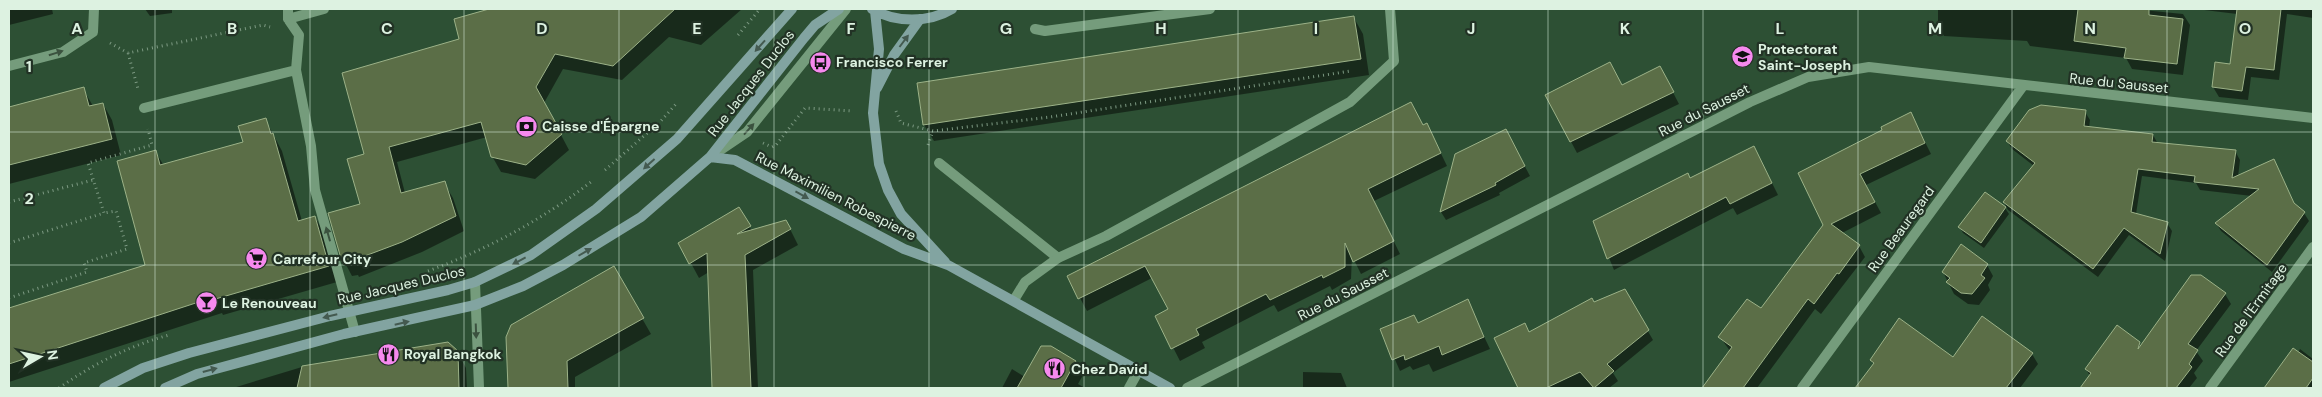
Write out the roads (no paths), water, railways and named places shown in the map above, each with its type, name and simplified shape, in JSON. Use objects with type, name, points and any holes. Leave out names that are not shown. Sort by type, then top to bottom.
[{"type":"main road","name":"Rue Jacques Duclos","points":[[104,388],[143,368],[189,353],[475,282],[531,255],[577,224],[634,178],[677,139],[792,9]]},
{"type":"main road","name":"Rue Jacques Duclos","points":[[165,388],[197,374],[355,332],[475,305],[523,286],[616,234],[641,217],[710,157],[815,25],[839,9]]},
{"type":"main road","points":[[874,10],[897,18],[920,19],[952,9]]},
{"type":"main road","name":"Rue Maximilien Robespierre","points":[[874,10],[879,49],[873,96],[875,138],[879,164],[888,190],[901,214],[914,231],[948,265]]},
{"type":"main road","name":"Rue Maximilien Robespierre","points":[[873,96],[894,55],[920,19]]},
{"type":"main road","name":"Rue Maximilien Robespierre","points":[[710,157],[735,160],[904,249],[948,265],[1170,388]]},
{"type":"street","points":[[9,66],[63,52],[93,32],[94,9]]},
{"type":"street","points":[[324,9],[288,14],[299,35],[296,70],[311,146],[315,190],[351,312],[355,332]]},
{"type":"street","points":[[710,157],[747,132],[846,9]]},
{"type":"street","points":[[1035,29],[1045,31],[1210,9]]},
{"type":"street","points":[[1014,300],[1025,282],[1058,258],[1106,236],[1350,102],[1394,61],[1390,9]]},
{"type":"street","name":"Rue du Sausset","points":[[1187,388],[1750,102],[1808,77],[1869,67],[2313,118]]},
{"type":"street","points":[[144,108],[296,70]]},
{"type":"street","name":"Rue Beauregard","points":[[1802,388],[2023,86]]},
{"type":"street","points":[[939,163],[1058,258]]},
{"type":"street","name":"Rue de l'Ermitage","points":[[2210,388],[2313,247]]},
{"type":"street","points":[[475,282],[479,388]]},
{"type":"street","points":[[1129,388],[1139,370]]},
{"type":"place","name":"Protectorat Saint-Joseph","points":[[1742,57]]},
{"type":"place","name":"Francisco Ferrer","points":[[820,62]]},
{"type":"place","name":"Caisse d'Épargne","points":[[526,126]]},
{"type":"place","name":"Carrefour City","points":[[257,259]]},
{"type":"place","name":"Le Renouveau","points":[[206,303]]},
{"type":"place","name":"Royal Bangkok","points":[[388,354]]},
{"type":"place","name":"Chez David","points":[[1055,369]]}]
